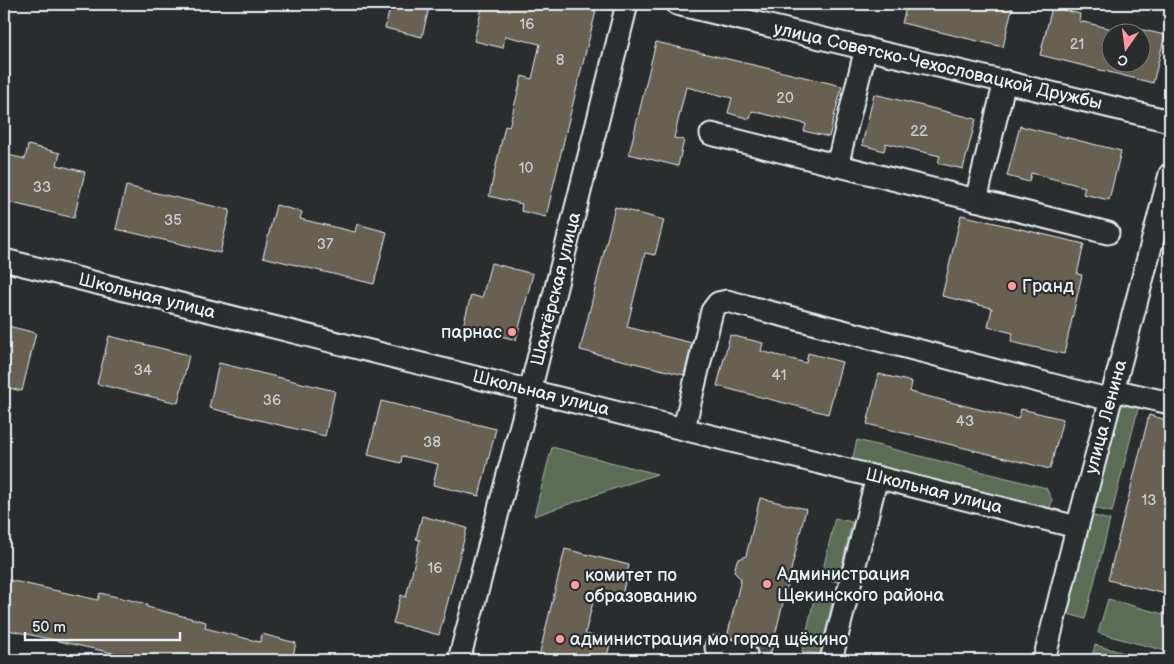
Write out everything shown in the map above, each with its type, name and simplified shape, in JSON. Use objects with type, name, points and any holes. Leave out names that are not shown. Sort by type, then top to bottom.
[{"type":"street","name":"Шахтёрская улица","points":[[459,660],[530,391],[627,4]]},
{"type":"street","name":"улица Советско-Чехословацкой Дружбы","points":[[676,4],[1170,120]]},
{"type":"street","points":[[838,166],[866,48]]},
{"type":"street","points":[[976,200],[1005,81]]},
{"type":"street","points":[[711,134],[1108,233]]},
{"type":"street","name":"улица Ленина","points":[[1044,660],[1170,174]]},
{"type":"street","name":"Школьная улица","points":[[4,260],[1077,527]]},
{"type":"street","points":[[684,428],[712,311],[718,303],[727,302],[1112,395],[1170,403]]},
{"type":"street","points":[[831,660],[877,477]]},
{"type":"street","points":[[716,647],[746,654]]},
{"type":"green space","points":[[1118,396],[1140,401],[1112,512],[1088,507]]},
{"type":"green space","points":[[857,440],[1046,488],[1052,500],[1048,515],[851,465]]},
{"type":"green space","points":[[552,447],[657,474],[534,516]]},
{"type":"green space","points":[[1086,514],[1110,520],[1085,619],[1062,612]]},
{"type":"green space","points":[[835,518],[852,522],[838,582],[821,578]]},
{"type":"green space","points":[[816,591],[834,595],[820,655],[802,651]]},
{"type":"green space","points":[[1108,599],[1170,616],[1170,652],[1098,633]]},
{"type":"green space","points":[[1095,645],[1151,660],[1091,660]]},
{"type":"building","points":[[391,4],[430,4],[422,37],[385,28]]},
{"type":"building","points":[[483,4],[564,4],[596,11],[546,217],[521,211],[522,204],[489,196],[505,126],[509,127],[522,76],[532,79],[540,44],[505,36],[503,48],[474,41]]},
{"type":"building","points":[[907,4],[1013,4],[1003,47],[902,23]]},
{"type":"building","points":[[1052,7],[1080,14],[1079,21],[1102,26],[1102,70],[1040,55]]},
{"type":"building","points":[[1152,32],[1165,35],[1153,83],[1109,72],[1152,72]]},
{"type":"building","points":[[656,42],[842,86],[829,137],[804,131],[806,124],[752,111],[750,119],[728,113],[732,98],[686,87],[674,138],[684,140],[678,166],[629,154]]},
{"type":"building","points":[[874,94],[976,119],[963,169],[938,163],[940,156],[886,143],[884,151],[862,145]]},
{"type":"building","points":[[1020,126],[1121,151],[1109,200],[1083,194],[1085,187],[1031,173],[1029,182],[1007,176]]},
{"type":"building","points":[[28,145],[60,153],[57,165],[85,172],[74,218],[4,201],[4,154],[25,159]]},
{"type":"building","points":[[126,186],[230,210],[220,253],[116,229]]},
{"type":"building","points":[[276,205],[302,212],[300,219],[355,232],[357,224],[387,232],[374,284],[263,257]]},
{"type":"building","points":[[615,207],[664,220],[655,255],[645,253],[627,327],[692,343],[684,375],[580,350]]},
{"type":"building","name":"Гранд","points":[[961,215],[1084,244],[1077,274],[1082,275],[1064,354],[1011,342],[1013,333],[988,327],[992,308],[942,296]]},
{"type":"building","points":[[491,263],[533,274],[516,340],[463,326],[471,295],[482,298]]},
{"type":"building","points":[[4,325],[36,333],[22,391],[4,387]]},
{"type":"building","points":[[730,335],[763,343],[761,351],[806,363],[808,353],[842,362],[828,414],[717,386]]},
{"type":"building","points":[[109,336],[189,355],[178,403],[97,384]]},
{"type":"building","points":[[219,363],[335,391],[325,436],[209,408]]},
{"type":"building","points":[[879,374],[912,382],[910,392],[1018,419],[1021,409],[1063,419],[1050,469],[867,424]]},
{"type":"building","points":[[381,401],[496,429],[479,496],[433,485],[438,464],[402,456],[401,463],[368,455]]},
{"type":"building","points":[[1149,415],[1170,421],[1170,595],[1108,580]]},
{"type":"building","points":[[760,498],[806,509],[769,660],[756,660],[758,651],[754,645],[727,637],[741,579],[734,572],[737,560],[746,556]]},
{"type":"building","points":[[422,516],[467,528],[439,635],[393,623],[401,595],[406,597],[420,540],[416,539]]},
{"type":"building","points":[[565,549],[629,565],[620,604],[594,598],[585,634],[611,640],[606,660],[538,660]]},
{"type":"building","points":[[4,579],[98,600],[100,593],[147,604],[147,607],[206,622],[205,628],[260,642],[262,634],[296,643],[292,660],[144,660],[4,629]]},
{"type":"tunnel","points":[[746,654],[770,659]]},
{"type":"place","name":"Гранд","points":[[1012,286]]},
{"type":"place","name":"парнас","points":[[512,332]]},
{"type":"place","name":"Администрация Щекинского района","points":[[767,584]]},
{"type":"place","name":"комитет по образованию","points":[[575,585]]},
{"type":"place","name":"администрация мо город щёкино","points":[[560,639]]}]
